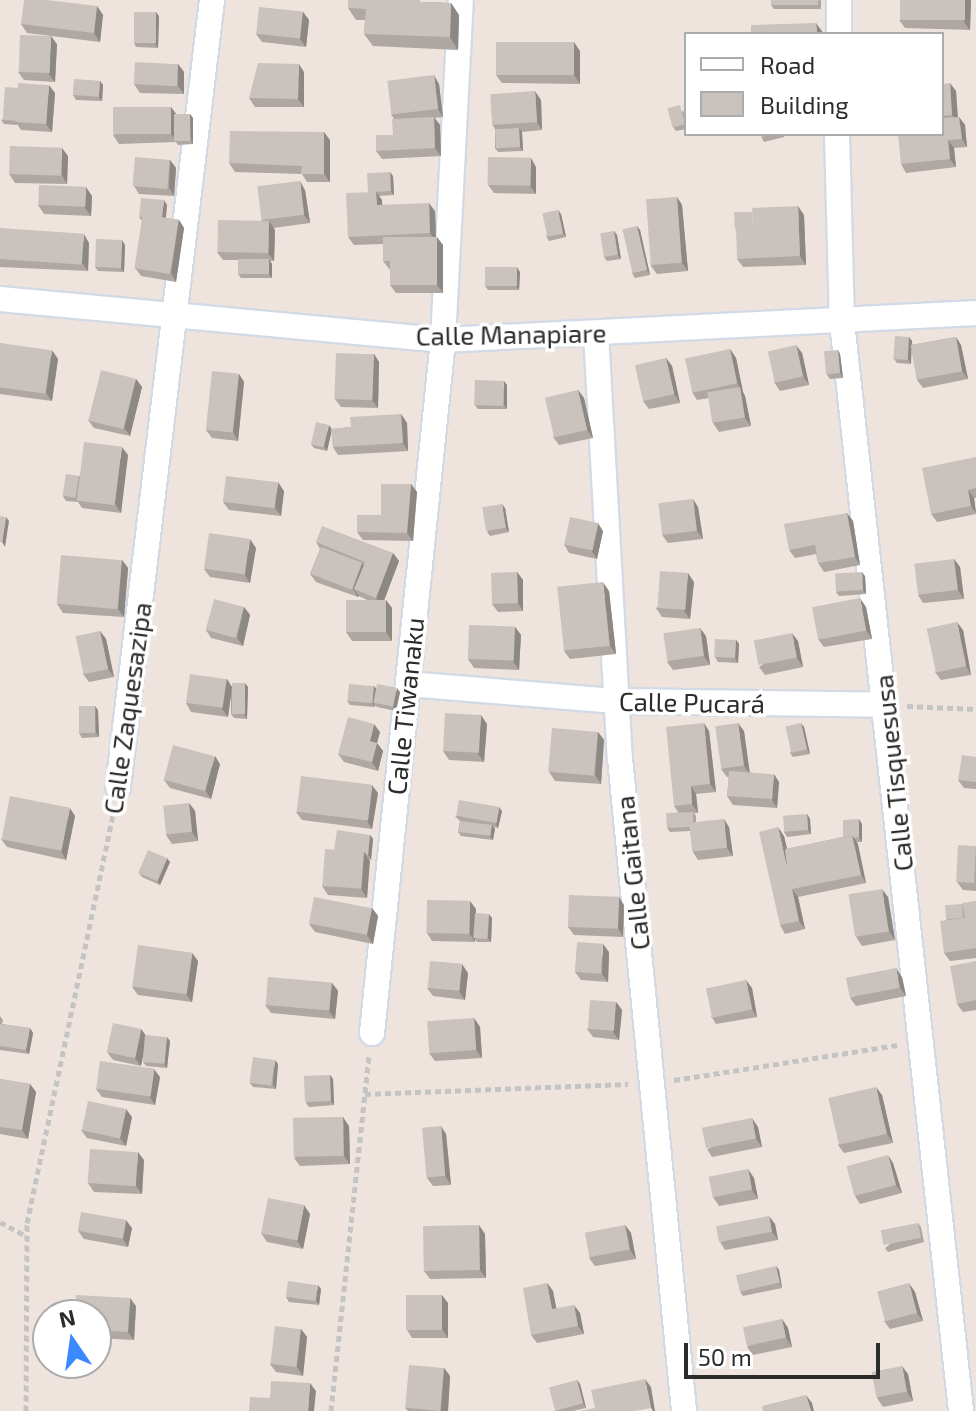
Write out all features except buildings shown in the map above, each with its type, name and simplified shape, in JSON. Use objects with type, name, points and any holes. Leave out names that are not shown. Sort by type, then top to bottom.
[{"type":"street","name":"Calle Zaquesazipa","points":[[118,787],[180,316],[212,0]]},
{"type":"street","name":"Calle Tiwanaku","points":[[372,1033],[443,340],[461,0]]},
{"type":"street","points":[[839,0],[839,32]]},
{"type":"street","name":"Calle Tisquesusa","points":[[837,136],[842,322],[961,1411]]},
{"type":"street","name":"Calle Manapiare","points":[[0,299],[443,340],[976,313]]},
{"type":"street","name":"Calle Gaitana","points":[[596,333],[616,701],[684,1411]]},
{"type":"street","name":"Calle Pucará","points":[[408,684],[616,701],[886,705]]},
{"type":"path","points":[[886,705],[976,709]]},
{"type":"path","name":"Calle Zaquesazipa","points":[[26,1411],[26,1236],[118,787]]},
{"type":"path","points":[[331,1411],[372,1033]]},
{"type":"path","points":[[0,1222],[26,1236]]}]
